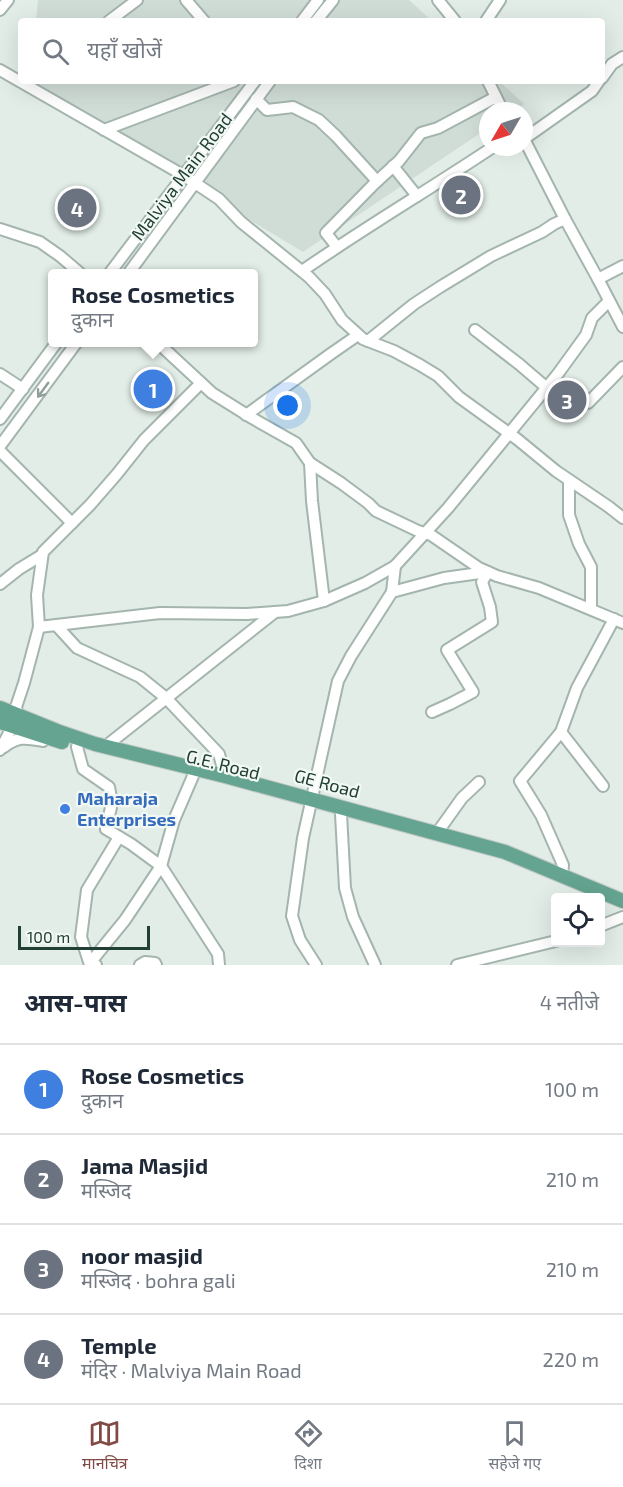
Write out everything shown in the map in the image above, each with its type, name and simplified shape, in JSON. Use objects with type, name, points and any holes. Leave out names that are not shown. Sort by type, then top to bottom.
[{"type":"main road","name":"GE Road","points":[[7,717],[57,731],[78,743],[106,746],[225,776],[311,802],[505,852],[623,902]]},
{"type":"main road","name":"G.E. Road","points":[[7,717],[63,743],[78,743],[193,776],[311,802],[341,814],[500,859],[583,893]]},
{"type":"main road","points":[[605,902],[623,910]]},
{"type":"street","points":[[0,10],[8,0]]},
{"type":"street","points":[[113,18],[137,0]]},
{"type":"street","points":[[186,0],[201,18]]},
{"type":"street","points":[[304,18],[318,0]]},
{"type":"street","points":[[318,18],[333,0]]},
{"type":"street","points":[[438,0],[453,18]]},
{"type":"street","points":[[488,18],[500,0]]},
{"type":"street","points":[[605,74],[612,64],[623,57]]},
{"type":"street","points":[[0,70],[18,78]]},
{"type":"street","points":[[32,84],[219,199],[241,222],[302,271],[325,294],[342,320],[363,338],[394,351],[438,376],[459,397],[623,518]]},
{"type":"street","points":[[104,130],[226,84]]},
{"type":"street","name":"Malviya Main Road","points":[[112,269],[252,84]]},
{"type":"street","points":[[255,84],[267,110],[293,107],[319,120],[377,181]]},
{"type":"street","name":"Malviya Main Road","points":[[131,269],[268,84]]},
{"type":"street","points":[[490,84],[498,102]]},
{"type":"street","points":[[533,133],[592,91],[597,84]]},
{"type":"street","points":[[337,246],[326,233],[393,166],[421,133],[438,128],[496,97]]},
{"type":"street","points":[[302,271],[337,246],[479,156]]},
{"type":"street","points":[[533,156],[623,327]]},
{"type":"street","points":[[393,166],[417,196]]},
{"type":"street","points":[[246,415],[332,353],[363,338],[491,256],[565,219]]},
{"type":"street","points":[[0,229],[40,242],[76,269]]},
{"type":"street","points":[[598,279],[623,266]]},
{"type":"street","points":[[39,627],[160,613],[247,614],[288,611],[324,601],[365,583],[395,566],[448,508],[510,434],[586,335],[592,318],[609,301]]},
{"type":"street","points":[[474,330],[547,388]]},
{"type":"street","points":[[0,419],[53,347]]},
{"type":"street","points":[[0,447],[73,347]]},
{"type":"street","points":[[163,347],[212,393],[296,443],[310,463],[341,483],[376,511],[430,535],[479,568],[497,576],[539,588],[619,621],[577,688],[561,732],[520,781],[546,825],[563,865],[562,876]]},
{"type":"street","points":[[588,403],[623,367]]},
{"type":"street","points":[[0,374],[22,389]]},
{"type":"street","points":[[0,750],[7,717],[24,683],[39,627],[37,595],[43,552],[117,474],[144,440],[201,383]]},
{"type":"street","points":[[0,451],[72,523]]},
{"type":"street","points":[[310,463],[312,501],[324,601]]},
{"type":"street","points":[[569,480],[569,514],[579,544],[591,567],[591,609]]},
{"type":"street","points":[[0,584],[42,555]]},
{"type":"street","points":[[316,965],[300,940],[292,916],[303,838],[338,681],[392,591],[395,566]]},
{"type":"street","points":[[392,591],[444,578],[488,572]]},
{"type":"street","points":[[432,712],[473,692],[447,650],[492,622],[482,582],[488,572]]},
{"type":"street","points":[[106,746],[275,612]]},
{"type":"street","points":[[56,625],[77,648],[140,677],[166,698],[219,754],[225,776]]},
{"type":"street","points":[[561,732],[603,786]]},
{"type":"street","points":[[0,750],[21,738],[55,744],[63,743]]},
{"type":"street","points":[[78,743],[82,769],[109,787],[112,803],[106,830],[131,844],[161,866],[218,954],[219,965]]},
{"type":"street","points":[[92,964],[161,866],[174,820],[193,776]]},
{"type":"street","points":[[437,833],[462,798],[479,782]]},
{"type":"street","points":[[341,814],[345,888],[353,917],[375,965]]},
{"type":"street","points":[[92,964],[81,937],[87,890],[119,837]]},
{"type":"street","points":[[605,924],[623,917]]},
{"type":"street","points":[[457,965],[486,962],[551,942]]},
{"type":"street","points":[[140,965],[146,962],[156,965]]},
{"type":"shaded area","points":[[38,0],[409,0],[429,18],[36,18]]},
{"type":"shaded area","points":[[29,84],[502,84],[522,102],[479,102],[479,134],[303,252],[29,87]]},
{"type":"place","name":"Jama Masjid","points":[[461,195]]},
{"type":"place","name":"Temple","points":[[77,208]]},
{"type":"place","name":"Rose Cosmetics","points":[[153,389]]},
{"type":"place","name":"noor masjid","points":[[567,400]]},
{"type":"place","name":"Maharaja Enterprises","points":[[65,809]]}]
